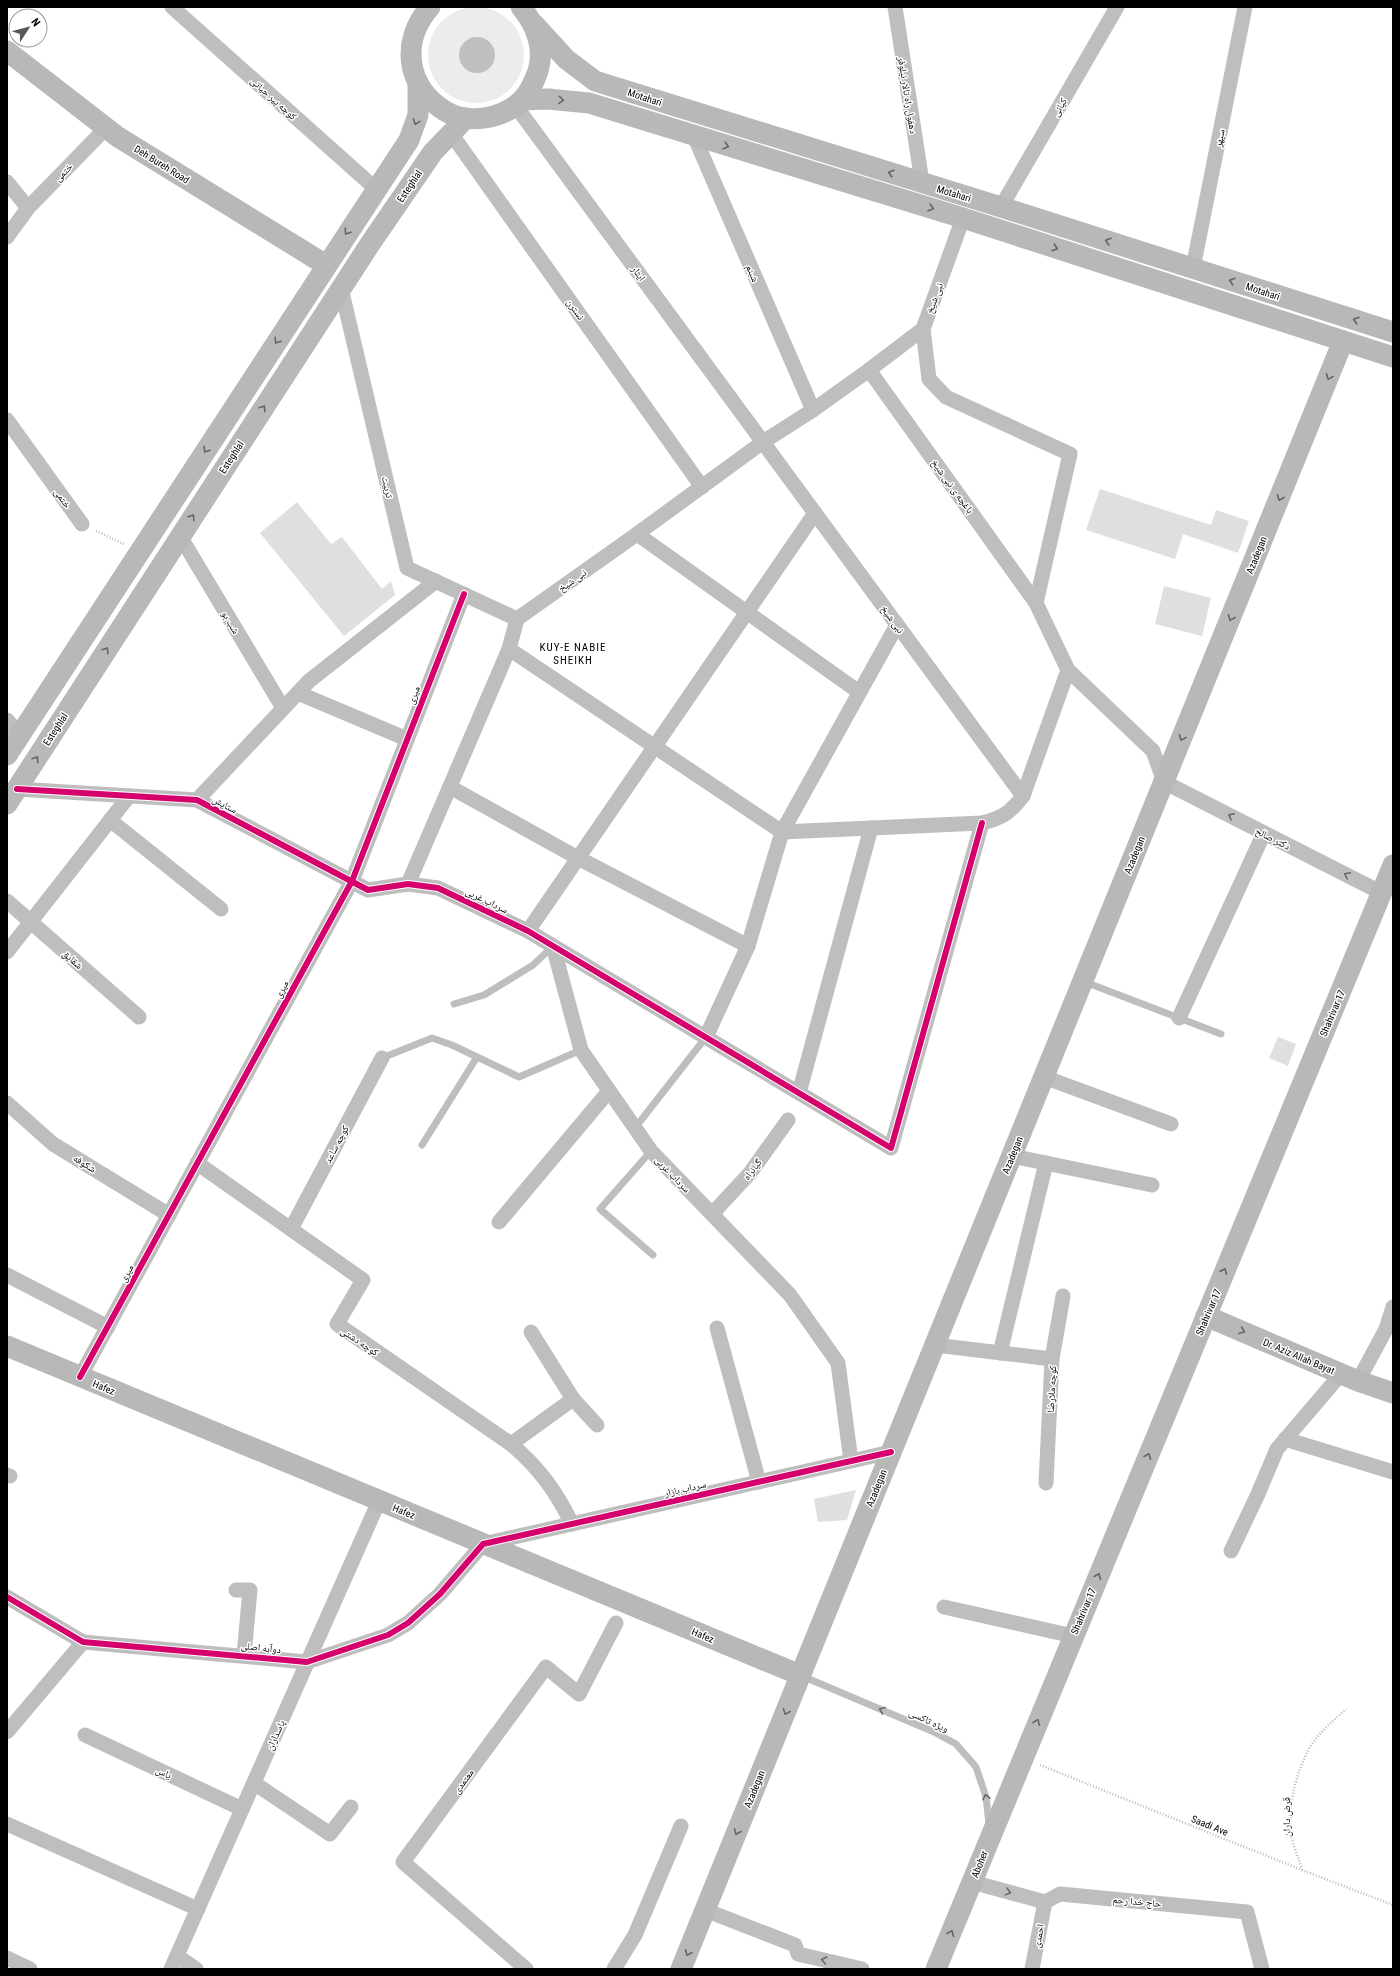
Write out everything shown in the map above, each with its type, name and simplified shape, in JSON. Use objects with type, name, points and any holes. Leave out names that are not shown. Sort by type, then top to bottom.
[{"type":"main road","points":[[7,755],[14,728],[140,552],[409,140],[418,115],[418,83],[412,64],[411,44],[418,24],[430,7]]},
{"type":"main road","name":"Motahari","points":[[521,7],[534,24],[566,59],[595,81],[922,182],[1393,332]]},
{"type":"main road","points":[[418,83],[430,100],[447,112],[466,118],[486,118],[506,112],[518,103],[534,83],[540,64],[540,44],[534,24]]},
{"type":"main road","name":"Deh Bureh Road","points":[[7,51],[106,128],[326,265]]},
{"type":"main road","points":[[518,103],[548,99],[589,103],[963,218],[1393,357]]},
{"type":"main road","name":"Esteghlal","points":[[12,797],[341,288],[433,152],[450,132],[466,118]]},
{"type":"main road","name":"Azadegan","points":[[681,1969],[1343,341]]},
{"type":"main road","name":"Shahrivar 17","points":[[1022,1758],[1206,1316],[1387,896],[1393,865]]},
{"type":"main road","name":"Dr. Aziz Allah Bayat","points":[[1206,1316],[1350,1377],[1393,1393]]},
{"type":"main road","name":"Hafez","points":[[7,1346],[800,1676]]},
{"type":"main road","name":"Aboher","points":[[936,1969],[1022,1758]]},
{"type":"street","name":"کوچه پیر حیاتی","points":[[172,7],[376,189]]},
{"type":"street","name":"دهفول راه تالار نیلوفر","points":[[895,7],[922,182]]},
{"type":"street","name":"کیانی","points":[[1001,207],[1117,7]]},
{"type":"street","name":"سپهر","points":[[1193,268],[1245,7]]},
{"type":"street","name":"ایثار","points":[[518,103],[763,442]]},
{"type":"street","name":"ختمی","points":[[7,237],[28,208],[106,128]]},
{"type":"street","name":"نسترن","points":[[450,132],[702,487]]},
{"type":"street","name":"شبنم","points":[[694,136],[813,410]]},
{"type":"street","points":[[7,182],[28,208]]},
{"type":"street","name":"نبی شیخ","points":[[517,619],[763,442],[813,410],[869,370],[923,329],[963,218]]},
{"type":"street","name":"تربیت","points":[[341,288],[407,568],[517,619]]},
{"type":"street","points":[[923,329],[929,379],[946,397],[1070,454],[1036,603]]},
{"type":"street","name":"باغچه ی نبی شیخ","points":[[869,370],[1036,603],[1068,670]]},
{"type":"street","name":"ختمی","points":[[7,420],[82,524]]},
{"type":"street","name":"نبی شیخ","points":[[763,442],[1024,796]]},
{"type":"street","points":[[528,931],[815,513]]},
{"type":"street","points":[[637,534],[859,692]]},
{"type":"street","name":"شب بو","points":[[180,536],[283,708]]},
{"type":"street","points":[[197,800],[309,681],[436,581]]},
{"type":"street","name":"میری","points":[[80,1377],[352,881],[464,594]]},
{"type":"street","points":[[408,884],[509,649],[517,619]]},
{"type":"street","points":[[706,1037],[748,946],[782,832],[897,625]]},
{"type":"street","points":[[509,649],[782,832],[982,823],[1000,818],[1014,808],[1024,796],[1068,670],[1153,751],[1164,782]]},
{"type":"street","points":[[298,693],[407,739]]},
{"type":"street","name":"دکتر صالح","points":[[1164,782],[1387,896]]},
{"type":"street","points":[[450,787],[578,858],[748,946]]},
{"type":"street","points":[[7,952],[129,796]]},
{"type":"street","name":"ستایش","points":[[12,797],[129,796],[197,800],[368,890],[408,884]]},
{"type":"street","points":[[110,820],[221,909]]},
{"type":"street","points":[[553,946],[891,1148],[982,823]]},
{"type":"street","points":[[799,1092],[871,828]]},
{"type":"street","points":[[1178,1018],[1264,833]]},
{"type":"street","name":"سرداب غربی","points":[[408,884],[438,888],[528,931],[553,946],[581,1050],[651,1151],[790,1295],[838,1364],[851,1461]]},
{"type":"street","name":"شقایق","points":[[7,901],[139,1017]]},
{"type":"street","name":"کوچه ساعد","points":[[291,1229],[382,1058]]},
{"type":"street","points":[[1044,1077],[1171,1124]]},
{"type":"street","points":[[498,1222],[609,1091]]},
{"type":"street","name":"شکوفه","points":[[7,1104],[53,1144],[169,1215]]},
{"type":"street","name":"گیانراه","points":[[712,1214],[750,1173],[788,1120]]},
{"type":"street","points":[[1012,1156],[1152,1185]]},
{"type":"street","name":"کوچه دشتی","points":[[197,1163],[364,1280],[336,1324],[511,1444],[541,1472],[556,1494],[572,1524]]},
{"type":"street","points":[[1000,1353],[1046,1163]]},
{"type":"street","points":[[9,1279],[108,1327]]},
{"type":"street","name":"کوچه ملارضا","points":[[1046,1483],[1052,1359],[1063,1296]]},
{"type":"street","points":[[1231,1551],[1277,1449],[1285,1439],[1350,1377],[1386,1329],[1393,1306]]},
{"type":"street","points":[[717,1328],[759,1482]]},
{"type":"street","points":[[531,1332],[573,1399],[597,1426]]},
{"type":"street","points":[[935,1345],[1052,1359]]},
{"type":"street","points":[[511,1444],[573,1399]]},
{"type":"street","points":[[1285,1439],[1393,1472]]},
{"type":"street","name":"سرداب بازار","points":[[483,1544],[891,1452]]},
{"type":"street","name":"پاسداران","points":[[174,1962],[379,1501]]},
{"type":"street","name":"دوآبه اصلی","points":[[7,1597],[83,1642],[244,1655],[308,1662],[388,1635],[408,1623],[440,1594],[483,1544]]},
{"type":"street","points":[[236,1590],[250,1590],[244,1655]]},
{"type":"street","points":[[944,1607],[1073,1636]]},
{"type":"street","name":"معتمدی","points":[[526,1969],[403,1862],[546,1667],[579,1694],[616,1623]]},
{"type":"street","points":[[7,1732],[83,1642]]},
{"type":"street","name":"یاس","points":[[86,1735],[242,1809]]},
{"type":"street","points":[[254,1783],[330,1834],[351,1807]]},
{"type":"street","points":[[7,1824],[198,1909]]},
{"type":"street","points":[[614,1969],[634,1935],[681,1826]]},
{"type":"street","points":[[972,1882],[1044,1902]]},
{"type":"street","name":"حاج خدا رحم","points":[[1044,1902],[1060,1894],[1247,1912],[1262,1969]]},
{"type":"street","name":"احمدی","points":[[1032,1969],[1044,1902]]},
{"type":"street","points":[[705,1910],[795,1945],[798,1954],[862,1969]]},
{"type":"street","points":[[7,1958],[30,1969]]},
{"type":"street","points":[[174,1962],[196,1969]]},
{"type":"lane","points":[[454,1004],[484,995],[533,965],[553,946]]},
{"type":"lane","points":[[1083,982],[1221,1034]]},
{"type":"lane","points":[[635,1128],[706,1037]]},
{"type":"lane","points":[[382,1058],[432,1038],[452,1045],[518,1077],[581,1050]]},
{"type":"lane","points":[[422,1145],[477,1057]]},
{"type":"lane","points":[[651,1151],[600,1209],[654,1256]]},
{"type":"lane","name":"ویژه تاکسی","points":[[800,1676],[934,1732],[956,1744],[976,1767],[986,1797],[991,1836]]},
{"type":"path","points":[[82,524],[140,552]]},
{"type":"shaded area","points":[[476,7],[494,11],[510,21],[520,37],[524,55],[520,73],[510,89],[494,99],[476,103],[458,99],[442,89],[432,73],[428,55],[432,37],[442,21],[458,11]]},
{"type":"shaded area","points":[[477,37],[487,40],[492,45],[495,55],[492,65],[487,70],[477,73],[467,70],[462,65],[459,55],[462,45],[467,40]]},
{"type":"building","points":[[1100,489],[1211,525],[1216,510],[1249,521],[1238,553],[1183,534],[1175,559],[1086,530]]},
{"type":"building","points":[[297,502],[331,544],[342,537],[382,589],[391,581],[395,595],[344,636],[260,533]]},
{"type":"building","points":[[1164,586],[1211,598],[1202,636],[1155,624]]},
{"type":"building","points":[[1278,1037],[1296,1044],[1288,1066],[1269,1058]]},
{"type":"building","points":[[856,1490],[847,1520],[818,1522],[814,1499]]},
{"type":"cycle path","points":[[80,1377],[352,881],[464,594]]},
{"type":"cycle path","points":[[17,789],[197,800],[368,890],[408,884],[438,888],[528,931],[891,1148],[982,823]]},
{"type":"cycle path","points":[[7,1597],[83,1642],[307,1662],[388,1635],[408,1623],[440,1594],[483,1544],[891,1452]]},
{"type":"district","name":"KUY-E NABIE SHEIKH","points":[[573,653]]}]
